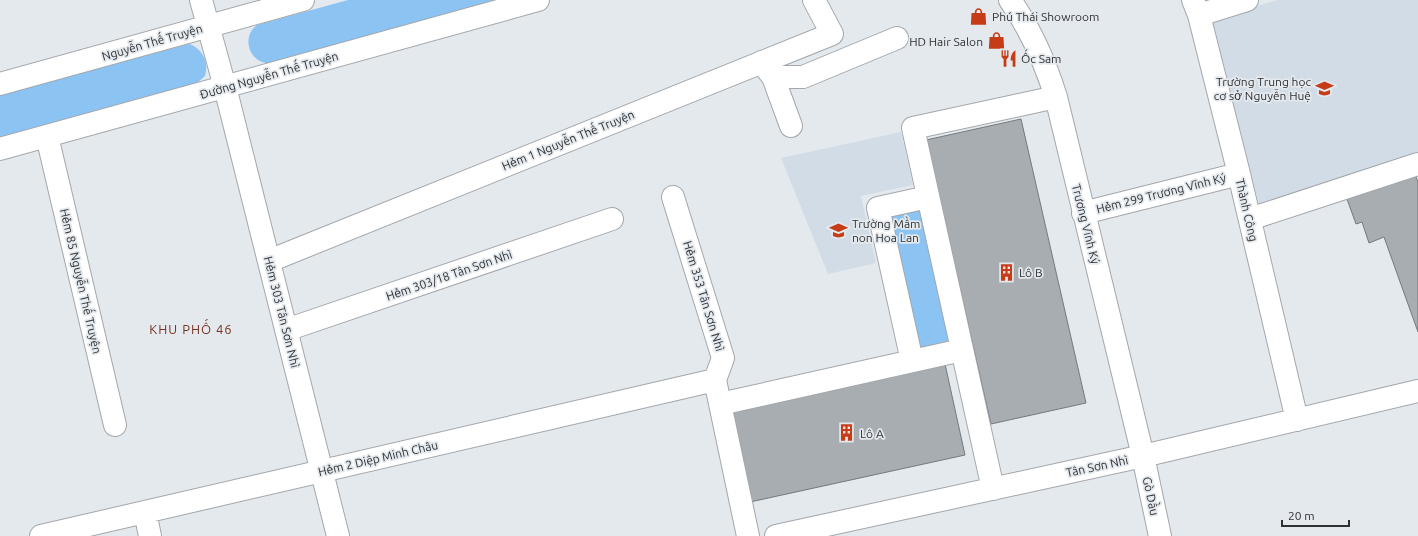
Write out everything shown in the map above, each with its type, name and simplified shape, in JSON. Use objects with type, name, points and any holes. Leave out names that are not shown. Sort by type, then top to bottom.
[{"type":"street","name":"Hẻm 303 Tân Sơn Nhì","points":[[201,0],[225,87],[338,536]]},
{"type":"street","name":"Nguyễn Thế Truyện","points":[[0,84],[303,0]]},
{"type":"street","name":"Đường Nguyễn Thế Truyện","points":[[0,149],[538,0]]},
{"type":"street","name":"Hẻm 1 Nguyễn Thế Truyện","points":[[269,262],[767,70],[832,34],[814,0]]},
{"type":"street","name":"Trương Vĩnh Ký","points":[[1010,0],[1031,34],[1040,53],[1056,97],[1143,456]]},
{"type":"street","points":[[1196,7],[1247,0]]},
{"type":"street","name":"Thành Công","points":[[1196,7],[1239,174],[1297,420]]},
{"type":"street","points":[[767,70],[803,77],[897,38]]},
{"type":"street","points":[[767,70],[791,126]]},
{"type":"street","points":[[994,489],[913,128],[1056,97]]},
{"type":"street","name":"Hẻm 85 Nguyễn Thế Truyện","points":[[47,136],[115,425]]},
{"type":"street","points":[[1250,219],[1418,164]]},
{"type":"street","name":"Hẻm 299 Trương Vĩnh Ký","points":[[1083,213],[1239,174]]},
{"type":"street","name":"Hẻm 353 Tân Sơn Nhì","points":[[673,197],[723,358],[715,380]]},
{"type":"street","points":[[912,361],[878,208],[928,197]]},
{"type":"street","name":"Hẻm 303/18 Tân Sơn Nhì","points":[[286,330],[612,219]]},
{"type":"street","points":[[720,404],[962,350]]},
{"type":"street","points":[[715,380],[748,536]]},
{"type":"street","name":"Hẻm 2 Diệp Minh Châu","points":[[41,536],[715,380]]},
{"type":"street","name":"Tân Sơn Nhì","points":[[776,536],[843,529],[994,489],[1143,456],[1418,391]]},
{"type":"street","name":"Gò Dầu","points":[[1143,456],[1160,536]]},
{"type":"street","points":[[144,512],[150,536]]},
{"type":"shaded area","points":[[348,0],[498,0],[268,63],[261,62],[252,54],[248,42],[249,36],[257,25]]},
{"type":"shaded area","name":"Trường Trung học cơ sở Nguyễn Huệ","points":[[1277,0],[1418,0],[1418,157],[1260,208],[1212,20]]},
{"type":"shaded area","points":[[190,44],[202,53],[206,66],[205,76],[197,83],[0,137],[0,95]]},
{"type":"shaded area","name":"Trường Mầm non Hoa Lan","points":[[901,132],[913,185],[861,196],[876,263],[828,274],[781,158]]},
{"type":"shaded area","points":[[923,208],[953,344],[917,352],[886,216]]},
{"type":"building","name":"Lô B","points":[[1021,119],[1086,403],[991,424],[926,140]]},
{"type":"building","points":[[1415,175],[1418,182],[1418,332],[1384,237],[1369,243],[1362,222],[1356,224],[1347,199]]},
{"type":"building","name":"Lô A","points":[[945,364],[965,455],[750,502],[730,411]]},
{"type":"place","name":"Phú Thái Showroom","points":[[979,16]]},
{"type":"place","name":"HD Hair Salon","points":[[996,41]]},
{"type":"place","name":"Ốc Sam","points":[[1008,58]]},
{"type":"place","name":"Trường Trung học cơ sở Nguyễn Huệ","points":[[1324,88]]},
{"type":"place","name":"Trường Mầm non Hoa Lan","points":[[839,230]]},
{"type":"place","name":"Lô B","points":[[1006,272]]},
{"type":"place","name":"Lô A","points":[[847,433]]},
{"type":"district","name":"KHU PHỐ 46","points":[[191,329]]}]
